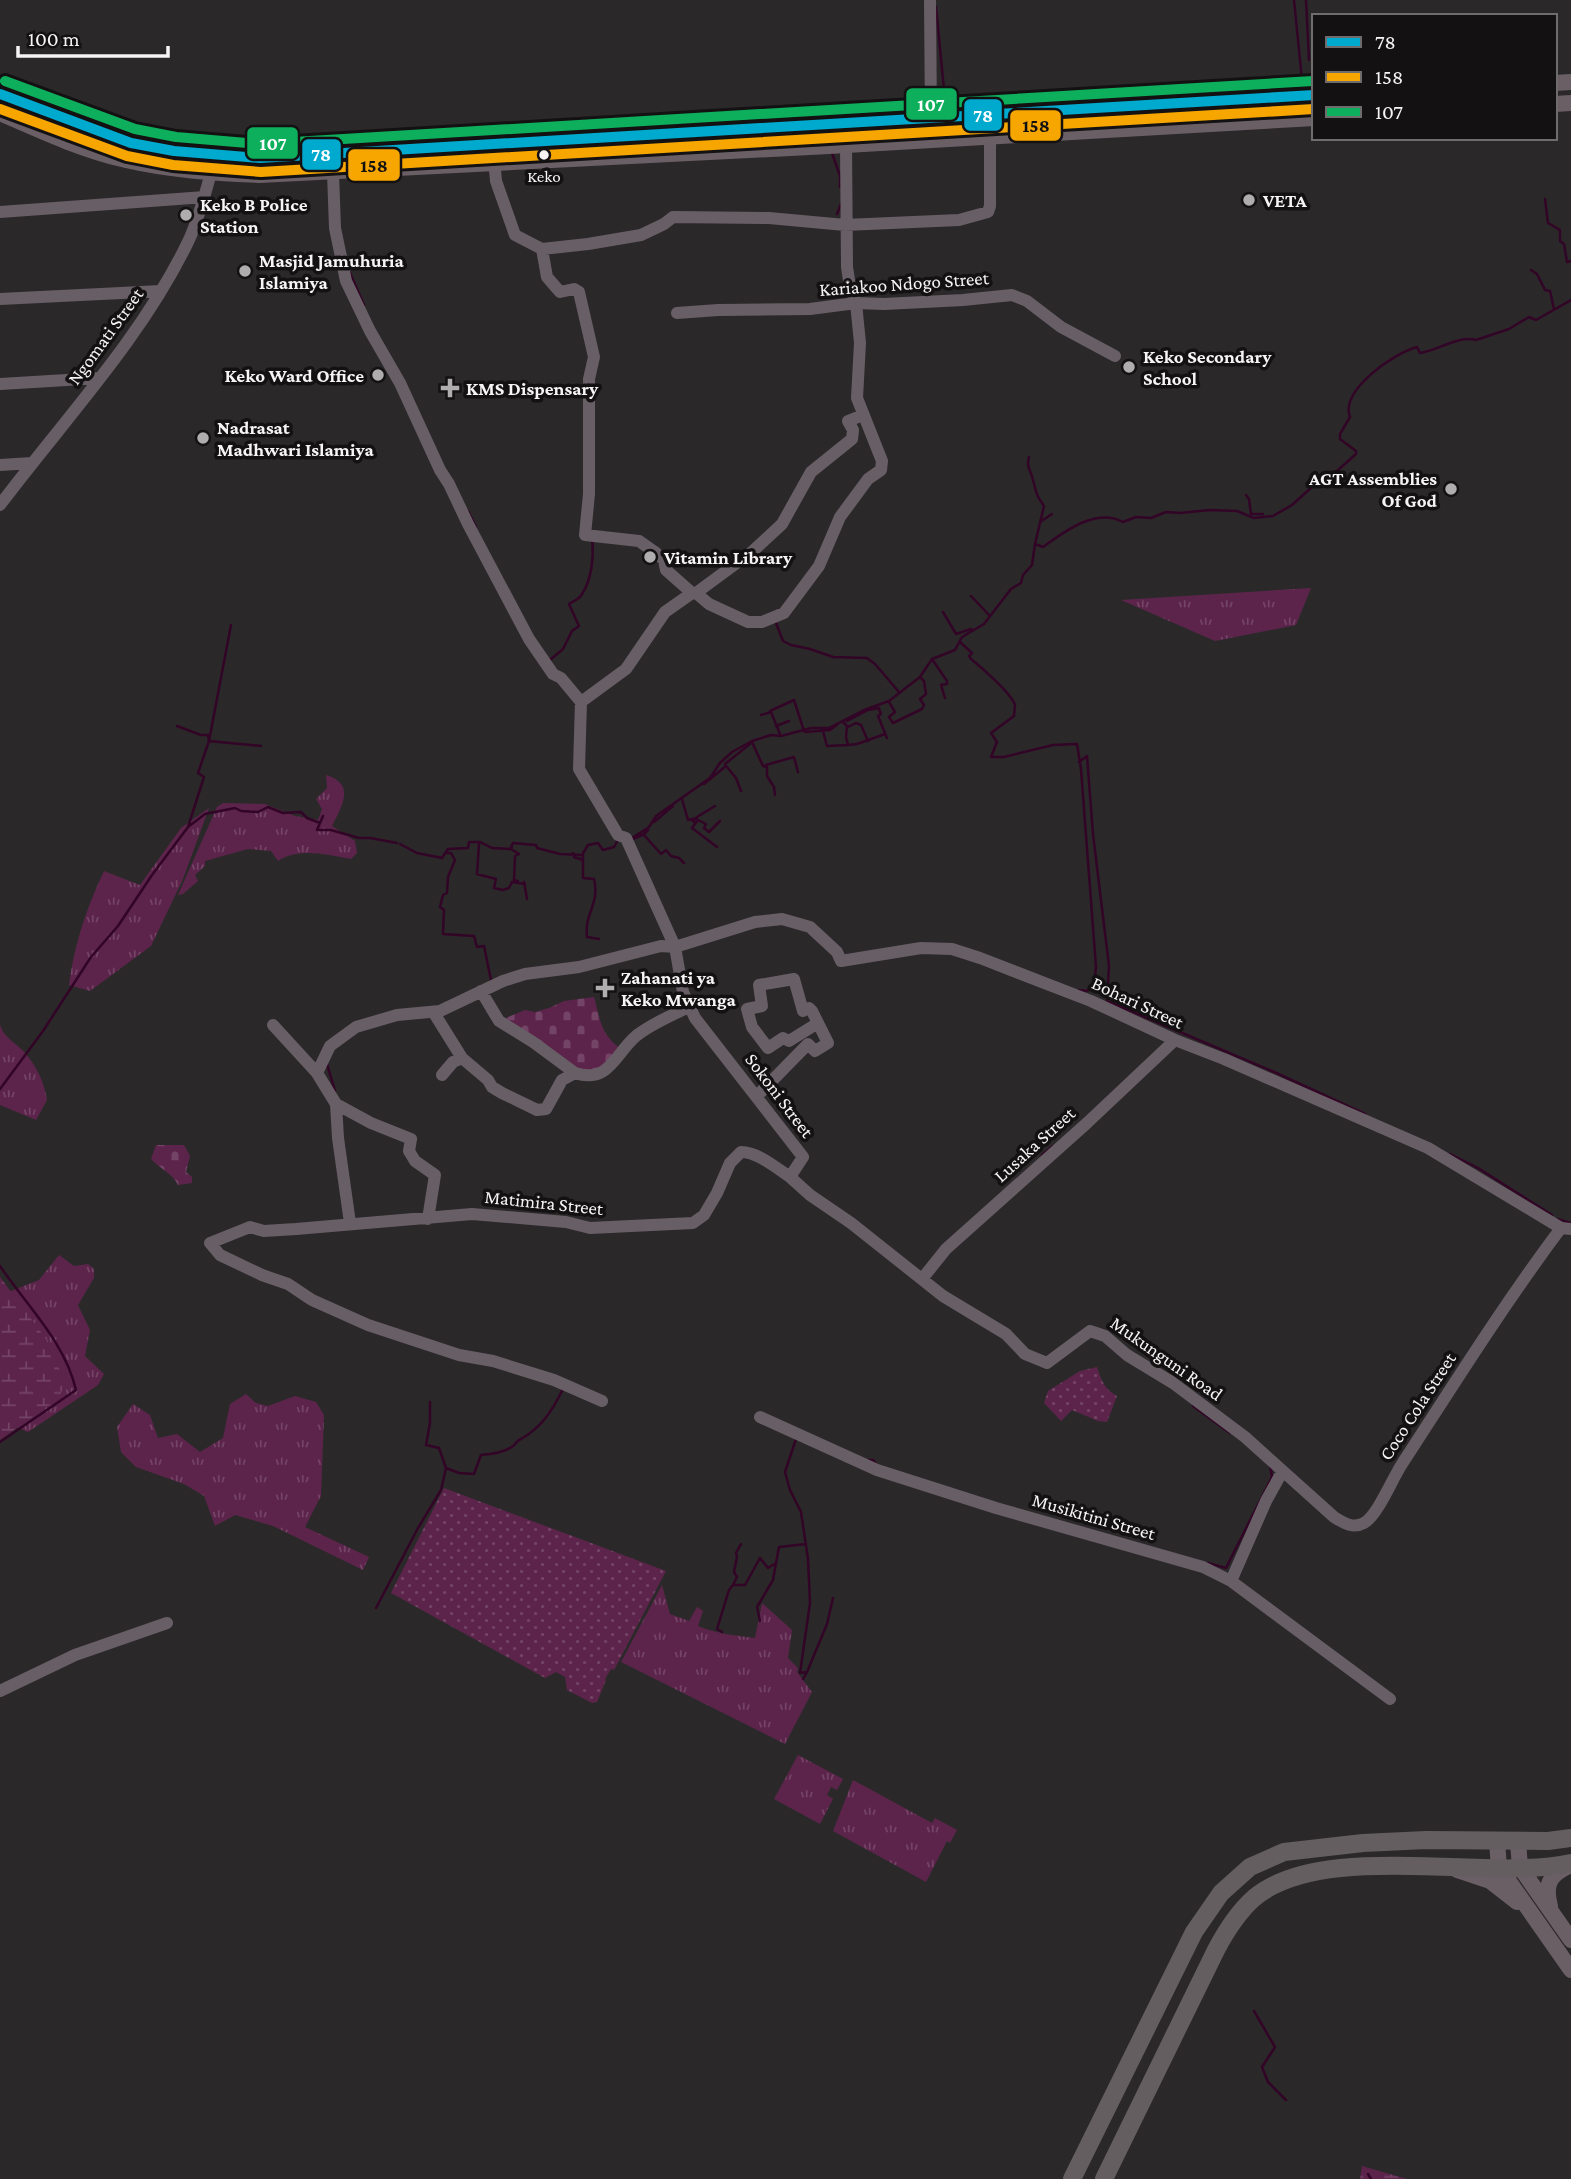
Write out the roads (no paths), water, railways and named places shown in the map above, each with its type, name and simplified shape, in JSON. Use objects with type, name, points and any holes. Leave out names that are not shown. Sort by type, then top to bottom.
[{"type":"highway","points":[[1072,2179],[1205,1913],[1221,1892],[1250,1867],[1284,1852],[1363,1843],[1426,1840],[1518,1842],[1571,1838]]},
{"type":"highway","points":[[1104,2179],[1229,1926],[1256,1896],[1274,1885],[1299,1876],[1355,1868],[1571,1864]]},
{"type":"main road","points":[[0,94],[131,143],[186,152],[260,158],[1312,95]]},
{"type":"main road","points":[[0,113],[83,148],[125,160],[211,173],[291,175],[1312,118]]},
{"type":"main road","points":[[1497,1842],[1499,1867],[1571,1970]]},
{"type":"main road","points":[[1518,1842],[1520,1867],[1571,1940]]},
{"type":"main road","points":[[1552,1913],[1547,1884],[1552,1876],[1571,1864]]},
{"type":"main road","points":[[1447,1867],[1490,1881],[1535,1917]]},
{"type":"street","points":[[930,0],[932,119]]},
{"type":"street","points":[[495,170],[496,181],[515,235],[542,249],[642,235],[673,217],[769,218],[845,225],[959,220],[988,212],[990,136]]},
{"type":"street","points":[[542,249],[547,277],[560,292],[574,289],[579,292],[594,357],[589,379],[589,494],[585,535],[639,541],[664,560],[666,570],[709,604],[748,622],[762,622],[784,613],[819,566],[848,505],[868,479],[881,470],[882,461],[857,398],[860,343],[856,303],[850,287],[845,225],[845,145]]},
{"type":"street","name":"Ngomati Street","points":[[0,505],[100,378],[161,291],[187,245],[211,173]]},
{"type":"street","points":[[333,173],[335,228],[346,281],[370,331],[400,383],[440,470],[501,589],[553,674],[561,678],[581,702],[626,668],[665,612],[753,551],[782,524],[811,472],[852,439],[853,430],[848,421],[863,415]]},
{"type":"street","points":[[0,212],[205,197]]},
{"type":"street","points":[[0,299],[161,291]]},
{"type":"street","name":"Kariakoo Ndogo Street","points":[[677,313],[810,309],[856,303],[884,304],[1012,295],[1027,300],[1060,327],[1115,356]]},
{"type":"street","points":[[0,384],[100,378]]},
{"type":"street","points":[[0,465],[32,463]]},
{"type":"street","name":"Sokoni Street","points":[[581,702],[579,769],[618,835],[625,838],[675,947],[680,983],[698,1023],[803,1157],[790,1177]]},
{"type":"street","name":"Bohari Street","points":[[675,947],[755,922],[782,919],[810,926],[837,952],[841,961],[921,948],[952,949],[1091,1001],[1175,1040],[1428,1148],[1566,1228]]},
{"type":"street","points":[[317,1073],[330,1046],[355,1027],[397,1015],[434,1013],[524,974],[579,967],[661,946],[675,947]]},
{"type":"street","points":[[757,1096],[808,1044],[815,1051],[828,1044],[818,1023],[810,1009],[803,1011],[794,979],[759,985],[761,1006],[747,1009],[752,1027],[768,1048],[783,1038],[789,1041],[818,1023]]},
{"type":"street","points":[[481,991],[499,1021],[575,1073],[588,1077],[604,1072],[636,1037],[689,1006]]},
{"type":"street","points":[[434,1013],[462,1058],[488,1080],[492,1087],[537,1110],[546,1110],[562,1080],[575,1073]]},
{"type":"street","points":[[273,1025],[317,1073],[336,1104],[350,1223]]},
{"type":"street","name":"Lusaka Street","points":[[922,1279],[958,1237],[1087,1123],[1175,1040]]},
{"type":"street","points":[[442,1074],[453,1062],[462,1058]]},
{"type":"street","points":[[336,1104],[371,1123],[411,1139],[409,1151],[415,1161],[435,1175],[428,1219]]},
{"type":"street","name":"Matimira Street","points":[[602,1401],[554,1380],[493,1361],[447,1351],[369,1325],[312,1300],[288,1284],[220,1255],[210,1243],[250,1227],[264,1231],[487,1215],[566,1222],[590,1228],[688,1224],[704,1215],[730,1163],[741,1152],[759,1157],[790,1177]]},
{"type":"street","points":[[790,1177],[922,1279]]},
{"type":"street","name":"Coco Cola Street","points":[[1282,1472],[1345,1524],[1357,1525],[1368,1520],[1486,1333],[1566,1228]]},
{"type":"street","name":"Mukunguni Road","points":[[922,1279],[943,1296],[1006,1334],[1025,1354],[1047,1363],[1078,1337],[1096,1331],[1260,1448],[1282,1472]]},
{"type":"street","name":"Musikitini Street","points":[[760,1418],[877,1470],[996,1508],[1203,1567],[1231,1581],[1390,1699]]},
{"type":"street","points":[[1231,1581],[1266,1501],[1282,1472]]},
{"type":"street","points":[[0,1691],[75,1655],[167,1623]]},
{"type":"waterway","points":[[1294,0],[1303,90]]},
{"type":"waterway","points":[[1306,0],[1309,60]]},
{"type":"waterway","points":[[936,7],[945,100],[952,109]]},
{"type":"waterway","points":[[904,112],[920,108],[925,97]]},
{"type":"waterway","points":[[1264,111],[1312,108]]},
{"type":"waterway","points":[[1014,126],[1250,113]]},
{"type":"waterway","points":[[832,153],[840,176],[840,187]]},
{"type":"waterway","points":[[1545,199],[1548,223],[1560,230],[1560,241],[1564,244],[1567,262],[1571,261]]},
{"type":"waterway","points":[[837,214],[841,204]]},
{"type":"waterway","points":[[1531,270],[1537,274],[1545,290],[1550,291],[1554,309]]},
{"type":"waterway","points":[[350,273],[364,305]]},
{"type":"waterway","points":[[632,838],[649,827],[656,816],[710,778],[732,752],[752,741],[811,728],[829,728],[889,701],[920,677],[932,659],[955,650],[962,637],[984,624],[1011,589],[1021,583],[1023,575],[1032,565],[1035,544],[1043,547],[1081,523],[1102,517],[1123,522],[1136,517],[1151,518],[1166,512],[1210,510],[1237,511],[1254,518],[1273,516],[1292,505],[1322,478],[1337,471],[1356,454],[1356,451],[1340,439],[1340,434],[1350,417],[1349,406],[1353,396],[1371,374],[1383,365],[1417,347],[1420,353],[1427,352],[1455,341],[1476,340],[1509,329],[1529,317],[1536,320],[1571,300]]},
{"type":"waterway","points":[[1029,457],[1028,466],[1044,506],[1035,544]]},
{"type":"waterway","points":[[1246,495],[1251,514],[1263,514]]},
{"type":"waterway","points":[[468,511],[476,527]]},
{"type":"waterway","points":[[1040,522],[1052,514]]},
{"type":"waterway","points":[[550,660],[563,649],[572,631],[579,626],[569,604],[581,596],[588,581],[592,539]]},
{"type":"waterway","points":[[971,596],[990,616]]},
{"type":"waterway","points":[[943,612],[956,634],[971,629]]},
{"type":"waterway","points":[[776,623],[783,641],[791,645],[833,657],[867,658],[899,692]]},
{"type":"waterway","points":[[231,625],[209,741],[261,746]]},
{"type":"waterway","points":[[960,642],[972,653],[969,656],[971,659],[989,674],[1015,705],[1014,716],[991,733],[997,742],[991,757],[1004,757],[1053,745],[1077,744],[1096,967],[1094,988],[1079,990]]},
{"type":"waterway","points":[[932,659],[947,681],[947,684],[941,685],[945,698]]},
{"type":"waterway","points":[[889,702],[895,712],[889,717],[893,723],[922,709],[924,705],[920,699],[926,694],[924,681],[920,677]]},
{"type":"waterway","points":[[770,711],[794,700],[804,731]]},
{"type":"waterway","points":[[847,721],[868,710],[879,708]]},
{"type":"waterway","points":[[879,709],[881,714],[878,716],[887,738]]},
{"type":"waterway","points":[[761,715],[771,712],[780,734]]},
{"type":"waterway","points":[[776,726],[789,721]]},
{"type":"waterway","points":[[843,722],[848,727],[856,723],[861,725],[868,741]]},
{"type":"waterway","points":[[805,732],[830,730],[838,724]]},
{"type":"waterway","points":[[177,726],[208,735],[209,741],[198,773],[204,777],[188,827]]},
{"type":"waterway","points":[[847,726],[848,745],[885,734]]},
{"type":"waterway","points":[[823,731],[827,746],[848,745]]},
{"type":"waterway","points":[[752,742],[763,766],[767,767],[767,776],[774,787],[775,795]]},
{"type":"waterway","points":[[725,764],[750,744]]},
{"type":"waterway","points":[[1079,762],[1087,756],[1093,834],[1109,966],[1107,1001],[1365,1114]]},
{"type":"waterway","points":[[766,765],[794,757],[798,772]]},
{"type":"waterway","points":[[704,784],[726,766]]},
{"type":"waterway","points":[[727,767],[736,778],[741,791]]},
{"type":"waterway","points":[[682,799],[688,820],[697,818],[692,820],[695,823],[698,820],[692,828],[717,847]]},
{"type":"waterway","points":[[654,822],[673,806]]},
{"type":"waterway","points":[[697,817],[715,806]]},
{"type":"waterway","points":[[0,1089],[43,1031],[91,957],[118,926],[152,875],[188,827],[205,814],[235,808],[258,812],[268,807],[283,813],[301,812],[307,818],[320,823],[323,816],[317,830],[331,830],[359,838],[397,843]]},
{"type":"waterway","points":[[698,820],[706,824],[704,828],[709,832],[720,821]]},
{"type":"waterway","points":[[633,839],[648,830]]},
{"type":"waterway","points":[[644,835],[661,854],[666,850],[684,863]]},
{"type":"waterway","points":[[400,844],[417,853],[442,858],[448,849],[468,848],[469,842],[510,849],[513,843],[536,845],[537,848],[560,854],[582,855],[588,845],[598,843],[603,850],[614,847],[618,840]]},
{"type":"waterway","points":[[479,844],[477,874],[496,879],[494,888],[503,890],[509,888],[512,882],[525,884]]},
{"type":"waterway","points":[[512,847],[511,849],[519,854],[515,856],[514,880],[518,881]]},
{"type":"waterway","points":[[446,853],[451,853],[455,860],[448,877],[447,893],[443,895],[440,907],[444,910],[443,934],[474,936],[477,947],[484,946],[491,980]]},
{"type":"waterway","points":[[573,853],[574,857],[583,860]]},
{"type":"waterway","points":[[583,855],[583,878],[594,879],[595,888],[587,937],[599,939]]},
{"type":"waterway","points":[[524,882],[527,899]]},
{"type":"waterway","points":[[327,1064],[335,1091]]},
{"type":"waterway","points":[[1042,1155],[1053,1146]]},
{"type":"waterway","points":[[1450,1154],[1478,1168],[1552,1215]]},
{"type":"waterway","points":[[1557,1219],[1571,1223]]},
{"type":"waterway","points":[[0,1266],[54,1340],[71,1373],[76,1390],[0,1442]]},
{"type":"waterway","points":[[446,1468],[459,1473],[474,1474],[481,1455],[506,1450],[541,1424],[563,1389]]},
{"type":"waterway","points":[[376,1608],[441,1490],[446,1468],[439,1448],[426,1445],[430,1402]]},
{"type":"waterway","points":[[1193,1406],[1230,1433]]},
{"type":"waterway","points":[[796,1439],[785,1472],[801,1512],[808,1559],[810,1603],[800,1673],[807,1672],[803,1679]]},
{"type":"waterway","points":[[865,1460],[873,1460],[877,1465]]},
{"type":"waterway","points":[[1208,1563],[1226,1568],[1272,1477],[1270,1465]]},
{"type":"waterway","points":[[733,1585],[737,1577],[734,1572],[736,1553],[741,1544]]},
{"type":"waterway","points":[[722,1632],[717,1629],[733,1585],[745,1585],[760,1558],[768,1568],[776,1563],[779,1547],[806,1544]]},
{"type":"waterway","points":[[760,1621],[757,1607],[773,1580],[776,1563]]},
{"type":"waterway","points":[[807,1672],[827,1624],[833,1598]]},
{"type":"waterway","points":[[1254,2011],[1275,2047],[1262,2067],[1268,2082],[1286,2100]]},
{"type":"waterway","points":[[1368,2174],[1371,2179]]},
{"type":"place","name":"Keko","points":[[544,155]]},
{"type":"place","name":"VETA","points":[[1249,200]]},
{"type":"place","name":"Keko B Police Station","points":[[186,215]]},
{"type":"place","name":"Masjid Jamuhuria Islamiya","points":[[245,271]]},
{"type":"place","name":"Keko Secondary School","points":[[1129,367]]},
{"type":"place","name":"Keko Ward Office","points":[[378,375]]},
{"type":"place","name":"KMS Dispensary","points":[[450,388]]},
{"type":"place","name":"Nadrasat Madhwari Islamiya","points":[[203,438]]},
{"type":"place","name":"AGT Assemblies Of God","points":[[1451,489]]},
{"type":"place","name":"Vitamin Library","points":[[650,557]]},
{"type":"place","name":"Zahanati ya Keko Mwanga","points":[[605,988]]}]
